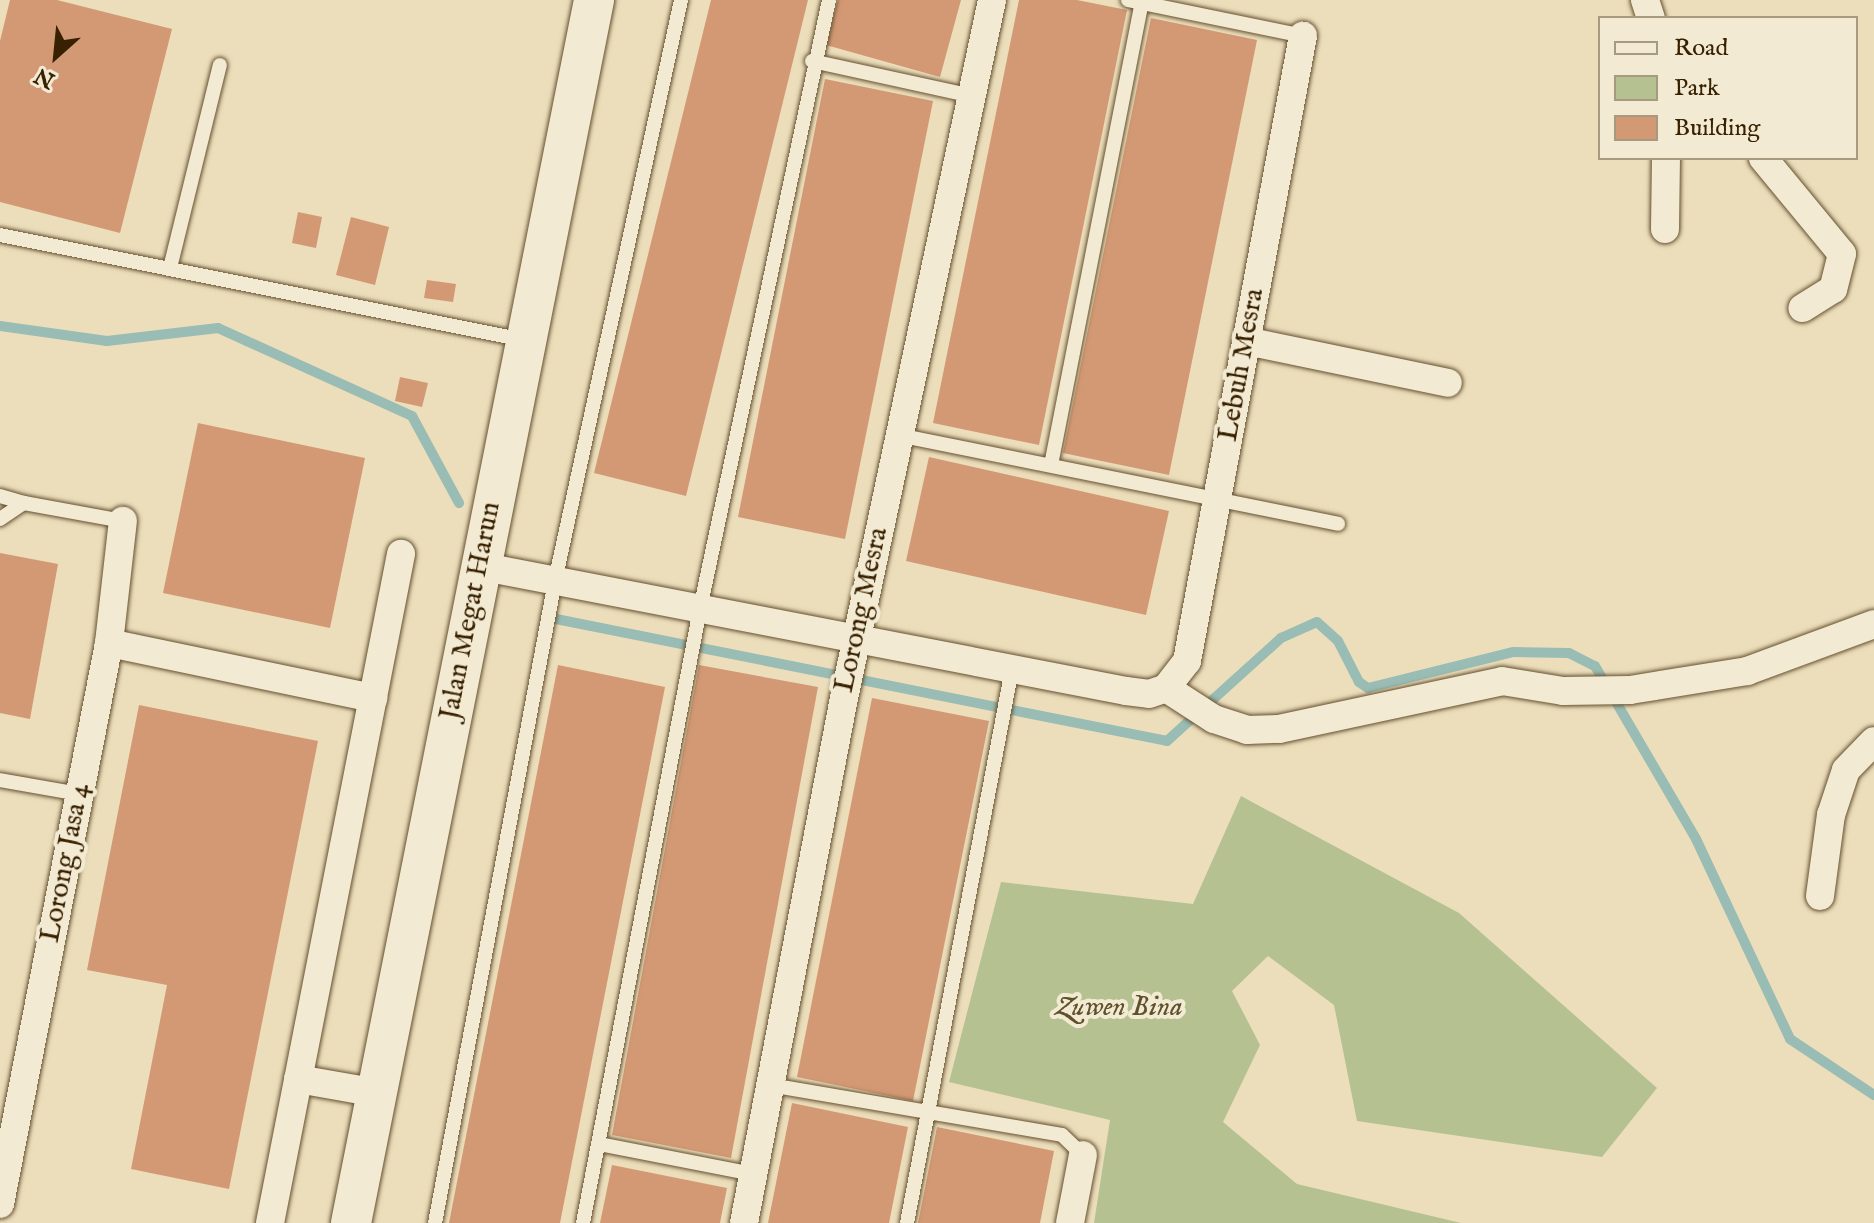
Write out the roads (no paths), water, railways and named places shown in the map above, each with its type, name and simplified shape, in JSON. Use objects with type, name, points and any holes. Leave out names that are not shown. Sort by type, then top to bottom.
[{"type":"street","name":"Jalan Megat Harun","points":[[351,1223],[479,566],[594,0]]},
{"type":"street","name":"Lorong Mesra","points":[[744,1223],[843,703],[968,95],[992,0]]},
{"type":"street","name":"Lebuh Mesra","points":[[1166,688],[1187,661],[1303,36]]},
{"type":"street","points":[[1665,229],[1666,160]]},
{"type":"street","points":[[1765,160],[1842,254],[1833,289],[1803,308]]},
{"type":"street","points":[[1246,341],[1448,383]]},
{"type":"street","name":"Lorong Jasa 4","points":[[0,1204],[109,643],[123,521]]},
{"type":"street","points":[[270,1223],[401,554]]},
{"type":"street","points":[[479,566],[700,609],[854,652],[1012,669],[1137,693],[1166,688],[1202,713],[1247,730],[1279,729],[1502,681],[1591,691],[1630,690],[1747,671],[1874,624]]},
{"type":"street","points":[[109,643],[373,698]]},
{"type":"street","points":[[1820,896],[1831,815],[1846,770],[1874,741]]},
{"type":"street","points":[[298,1079],[377,1093]]},
{"type":"street","points":[[1070,1223],[1083,1155]]},
{"type":"lane","points":[[435,1223],[555,581],[681,0]]},
{"type":"lane","points":[[583,1223],[700,609],[812,61],[829,0]]},
{"type":"lane","points":[[1051,465],[1137,1],[1303,36]]},
{"type":"lane","points":[[812,61],[968,95]]},
{"type":"lane","points":[[170,268],[220,65]]},
{"type":"lane","points":[[0,235],[524,340]]},
{"type":"lane","points":[[898,435],[1338,524]]},
{"type":"lane","points":[[0,496],[123,521]]},
{"type":"lane","points":[[0,519],[24,503]]},
{"type":"lane","points":[[907,1223],[1012,669]]},
{"type":"lane","points":[[0,780],[79,794]]},
{"type":"lane","points":[[770,1085],[1062,1135],[1083,1155]]},
{"type":"lane","points":[[599,1144],[753,1174]]},
{"type":"waterway","points":[[0,326],[107,341],[218,328],[412,416],[459,503]]},
{"type":"waterway","points":[[551,618],[1167,741],[1281,638],[1317,622],[1338,641],[1359,682],[1368,688],[1514,652],[1569,653],[1595,666],[1696,839],[1790,1039],[1874,1095]]},
{"type":"park label","name":"Zuwen Bina","points":[[1119,1008]]}]
